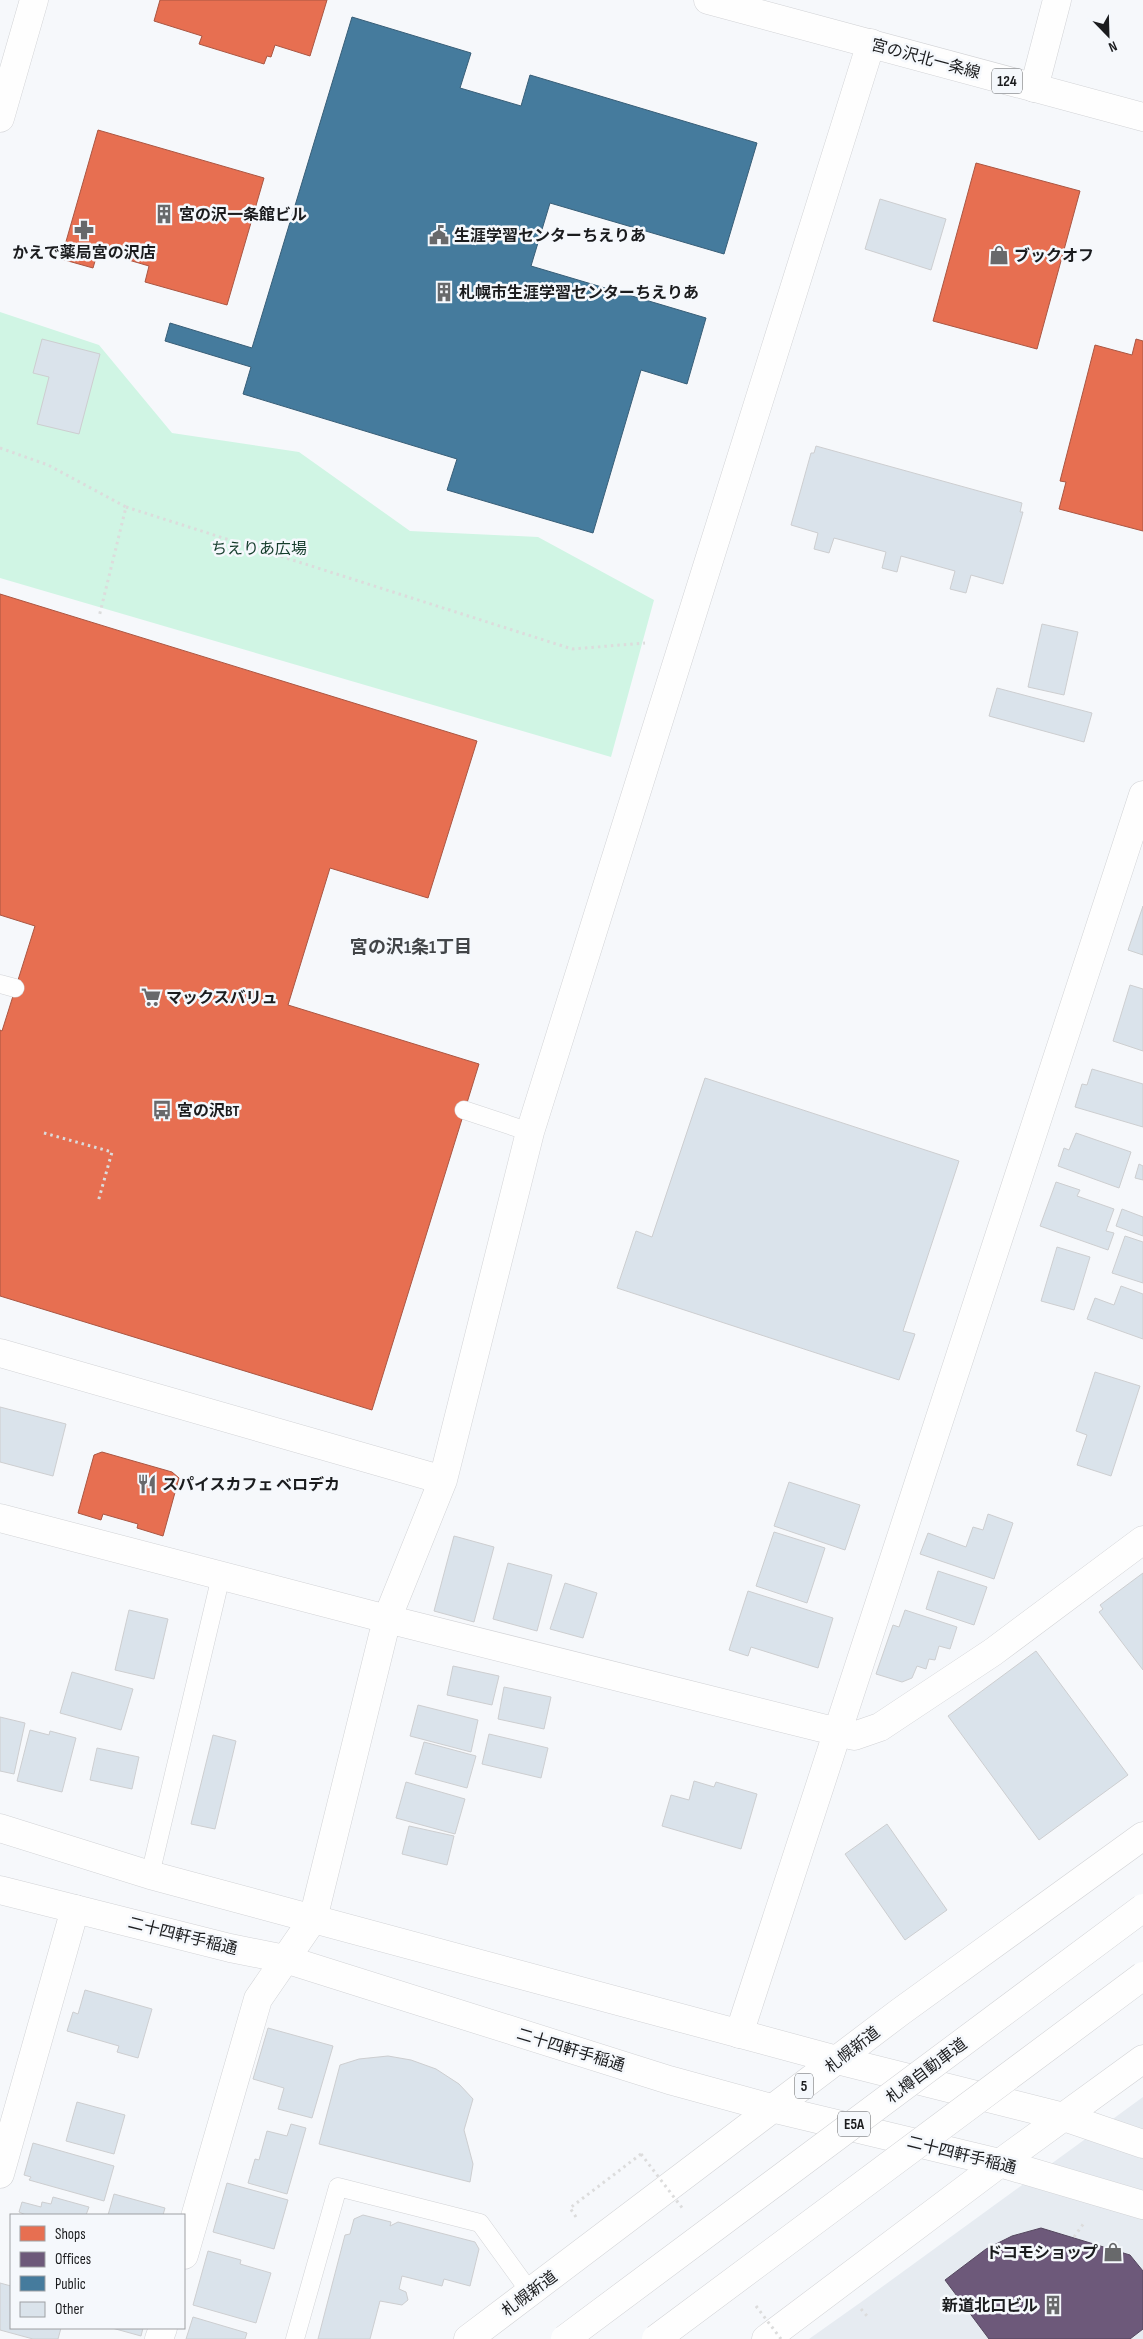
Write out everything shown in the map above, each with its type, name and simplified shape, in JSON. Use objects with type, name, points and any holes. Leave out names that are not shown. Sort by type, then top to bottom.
[{"type":"main road","points":[[0,118],[34,0]]},
{"type":"main road","name":"宮の沢北一条線","points":[[708,0],[1143,117]]},
{"type":"main road","points":[[1034,88],[1057,0]]},
{"type":"main road","points":[[185,2252],[258,1999],[313,1919],[387,1619],[443,1480],[530,1132],[871,43]]},
{"type":"main road","points":[[739,2034],[836,1732],[1136,840],[1143,796]]},
{"type":"main road","points":[[0,1353],[443,1480]]},
{"type":"main road","points":[[0,1518],[387,1619],[854,1736],[880,1727],[993,1652],[1143,1540]]},
{"type":"main road","points":[[0,1828],[150,1875],[739,2034],[1064,2117],[1143,2144]]},
{"type":"main road","name":"札幌新道","points":[[468,2339],[775,2109],[900,2012],[1143,1836]]},
{"type":"main road","name":"二十四軒手稲通","points":[[0,1890],[230,1948],[285,1959],[669,2080],[775,2109],[1000,2163],[1143,2205]]},
{"type":"main road","name":"札樽自動車道","points":[[565,2339],[1143,1908]]},
{"type":"main road","points":[[0,2174],[76,1909]]},
{"type":"main road","points":[[656,2339],[1143,1976]]},
{"type":"main road","points":[[766,2339],[1000,2163],[1143,2059]]},
{"type":"lane","points":[[464,1110],[530,1132]]},
{"type":"lane","points":[[150,1875],[221,1576]]},
{"type":"lane","points":[[295,2339],[338,2187],[480,2223],[530,2292]]},
{"type":"path","points":[[0,448],[48,465],[126,507],[572,649],[646,643]]},
{"type":"path","points":[[99,617],[126,507]]},
{"type":"path","points":[[44,1133],[112,1152],[98,1202]]},
{"type":"path","points":[[570,2208],[641,2154]]},
{"type":"path","points":[[1074,2237],[1086,2220]]},
{"type":"path","points":[[861,2309],[867,2316]]},
{"type":"shaded area","points":[[1143,2097],[1143,2339],[809,2339],[864,2300]]},
{"type":"green space","name":"ちえりあ広場","points":[[0,312],[99,345],[172,433],[299,452],[410,531],[538,537],[654,600],[611,757],[0,578]]},
{"type":"building: Shops","points":[[160,0],[327,0],[310,56],[275,45],[271,57],[267,56],[264,64],[199,44],[202,36],[154,21]]},
{"type":"building: Shops","name":"宮の沢一条館ビル","points":[[98,130],[264,178],[227,305],[145,282],[149,266],[98,251],[93,268],[61,259]]},
{"type":"building: Shops","points":[[976,163],[1080,191],[1037,349],[933,321]]},
{"type":"building: Shops","points":[[1136,339],[1143,341],[1143,531],[1059,509],[1066,482],[1060,481],[1095,345],[1132,355]]},
{"type":"building: Shops","name":"マックスバリュ","points":[[0,594],[477,741],[428,898],[330,868],[288,1005],[479,1064],[372,1410],[0,1296],[0,1030],[2,1031],[35,926],[0,915]]},
{"type":"building: Shops","points":[[102,1452],[172,1472],[179,1478],[163,1536],[137,1528],[138,1524],[103,1514],[101,1520],[78,1513],[94,1455]]},
{"type":"building: Offices","name":"新道北口ビル","points":[[1041,2228],[1130,2255],[1143,2271],[1143,2329],[1130,2339],[989,2339],[945,2280],[986,2249],[1012,2236]]},
{"type":"building: Public","name":"札幌市生涯学習センターちえりあ","points":[[352,17],[471,53],[460,88],[521,106],[530,75],[757,143],[724,254],[550,203],[531,266],[706,318],[687,384],[641,370],[593,533],[447,490],[457,459],[243,394],[251,367],[165,341],[170,323],[252,348]]},
{"type":"building: Other","points":[[880,199],[946,219],[931,270],[865,249]]},
{"type":"building: Other","points":[[42,339],[100,354],[79,434],[37,424],[49,377],[33,373]]},
{"type":"building: Other","points":[[816,446],[1022,503],[1020,512],[1023,512],[1003,584],[971,575],[966,593],[950,589],[955,571],[901,556],[897,572],[882,568],[886,552],[834,538],[829,553],[814,549],[818,533],[791,525],[811,453],[814,453]]},
{"type":"building: Other","points":[[1042,624],[1078,632],[1064,695],[1028,687]]},
{"type":"building: Other","points":[[997,688],[1092,713],[1084,742],[989,716]]},
{"type":"building: Other","points":[[1143,906],[1143,955],[1128,950]]},
{"type":"building: Other","points":[[1130,985],[1143,989],[1143,1051],[1113,1041]]},
{"type":"building: Other","points":[[1092,1069],[1143,1084],[1143,1127],[1075,1107],[1082,1084],[1087,1085]]},
{"type":"building: Other","points":[[705,1078],[959,1161],[903,1331],[915,1334],[899,1380],[617,1288],[636,1231],[652,1237]]},
{"type":"building: Other","points":[[1076,1133],[1131,1152],[1119,1188],[1058,1166],[1064,1148],[1069,1150]]},
{"type":"building: Other","points":[[1139,1164],[1143,1166],[1143,1180],[1135,1178]]},
{"type":"building: Other","points":[[1056,1182],[1080,1190],[1077,1196],[1114,1209],[1106,1231],[1114,1233],[1108,1250],[1040,1226]]},
{"type":"building: Other","points":[[1122,1209],[1143,1217],[1143,1236],[1116,1226]]},
{"type":"building: Other","points":[[1125,1236],[1143,1242],[1143,1283],[1112,1273]]},
{"type":"building: Other","points":[[1057,1247],[1090,1257],[1074,1310],[1041,1301]]},
{"type":"building: Other","points":[[1121,1286],[1143,1294],[1143,1339],[1087,1319],[1095,1298],[1114,1305]]},
{"type":"building: Other","points":[[1095,1372],[1140,1386],[1111,1476],[1077,1465],[1087,1435],[1076,1431]]},
{"type":"building: Other","points":[[0,1407],[66,1424],[53,1476],[0,1462]]},
{"type":"building: Other","points":[[789,1482],[860,1505],[845,1550],[774,1526]]},
{"type":"building: Other","points":[[988,1514],[1013,1523],[994,1579],[920,1554],[928,1533],[966,1547],[973,1527],[983,1530]]},
{"type":"building: Other","points":[[774,1532],[825,1548],[807,1603],[756,1586]]},
{"type":"building: Other","points":[[454,1536],[494,1547],[474,1622],[434,1611]]},
{"type":"building: Other","points":[[508,1563],[552,1575],[537,1631],[493,1619]]},
{"type":"building: Other","points":[[938,1571],[987,1587],[974,1625],[926,1609]]},
{"type":"building: Other","points":[[1143,1573],[1143,1670],[1099,1612],[1103,1609],[1100,1605]]},
{"type":"building: Other","points":[[565,1583],[597,1593],[583,1638],[550,1629]]},
{"type":"building: Other","points":[[748,1591],[833,1618],[818,1668],[751,1647],[748,1656],[729,1650]]},
{"type":"building: Other","points":[[129,1610],[168,1619],[154,1679],[115,1670]]},
{"type":"building: Other","points":[[905,1610],[957,1627],[950,1649],[939,1646],[935,1660],[929,1659],[926,1669],[917,1666],[912,1678],[902,1682],[876,1674],[893,1625],[899,1627]]},
{"type":"building: Other","points":[[1036,1651],[1128,1775],[1039,1840],[948,1716]]},
{"type":"building: Other","points":[[453,1666],[499,1676],[492,1705],[447,1695]]},
{"type":"building: Other","points":[[72,1672],[133,1689],[121,1730],[60,1713]]},
{"type":"building: Other","points":[[504,1687],[551,1697],[544,1729],[498,1719]]},
{"type":"building: Other","points":[[418,1705],[478,1720],[471,1752],[410,1736]]},
{"type":"building: Other","points":[[0,1717],[25,1723],[14,1774],[0,1771]]},
{"type":"building: Other","points":[[30,1730],[49,1735],[50,1731],[76,1738],[62,1792],[17,1781]]},
{"type":"building: Other","points":[[489,1734],[548,1748],[541,1778],[482,1764]]},
{"type":"building: Other","points":[[213,1735],[236,1741],[215,1829],[191,1824]]},
{"type":"building: Other","points":[[424,1742],[476,1756],[467,1788],[415,1774]]},
{"type":"building: Other","points":[[97,1748],[139,1757],[132,1789],[90,1780]]},
{"type":"building: Other","points":[[694,1781],[714,1787],[716,1782],[757,1794],[741,1849],[662,1826],[671,1795],[689,1800]]},
{"type":"building: Other","points":[[406,1782],[465,1799],[455,1834],[396,1818]]},
{"type":"building: Other","points":[[887,1824],[947,1910],[905,1940],[845,1854]]},
{"type":"building: Other","points":[[409,1826],[454,1836],[447,1865],[402,1854]]},
{"type":"building: Other","points":[[85,1990],[152,2009],[138,2058],[117,2052],[119,2046],[67,2031],[73,2012],[78,2014]]},
{"type":"building: Other","points":[[268,2028],[333,2046],[312,2118],[278,2109],[284,2088],[253,2079]]},
{"type":"building: Other","points":[[388,2056],[411,2060],[436,2069],[459,2084],[473,2099],[464,2130],[473,2164],[470,2182],[319,2144],[340,2065],[359,2059]]},
{"type":"building: Other","points":[[77,2102],[125,2115],[114,2154],[66,2141]]},
{"type":"building: Other","points":[[291,2124],[306,2128],[287,2194],[248,2183],[255,2159],[259,2160],[267,2131],[287,2136]]},
{"type":"building: Other","points":[[33,2143],[114,2166],[104,2201],[29,2180],[31,2177],[24,2175]]},
{"type":"building: Other","points":[[227,2183],[288,2200],[274,2249],[213,2232]]},
{"type":"building: Other","points":[[114,2194],[165,2208],[163,2214],[108,2214]]},
{"type":"building: Other","points":[[53,2197],[89,2207],[86,2214],[24,2214],[19,2212],[22,2202],[41,2207],[42,2202],[51,2204]]},
{"type":"building: Other","points":[[363,2215],[391,2222],[390,2226],[398,2222],[475,2242],[479,2249],[470,2286],[444,2279],[442,2286],[402,2276],[399,2289],[406,2292],[408,2300],[402,2305],[380,2301],[370,2339],[318,2339],[345,2235],[350,2234],[354,2219]]},
{"type":"building: Other","points":[[208,2251],[241,2260],[240,2264],[271,2273],[256,2323],[193,2305]]},
{"type":"building: Other","points":[[0,2283],[10,2286],[10,2329],[61,2329],[58,2339],[33,2339],[0,2330]]},
{"type":"building: Other","points":[[193,2317],[247,2333],[245,2339],[186,2339]]},
{"type":"building: Other","points":[[116,2329],[143,2329],[141,2336]]},
{"type":"place","name":"宮の沢一条館ビル","points":[[164,214]]},
{"type":"place","name":"かえで薬局宮の沢店","points":[[84,230]]},
{"type":"place","name":"生涯学習センターちえりあ","points":[[439,235]]},
{"type":"place","name":"ブックオフ","points":[[999,255]]},
{"type":"place","name":"札幌市生涯学習センターちえりあ","points":[[444,292]]},
{"type":"place","name":"マックスバリュ","points":[[151,997]]},
{"type":"place","name":"宮の沢BT","points":[[162,1110]]},
{"type":"place","name":"スパイスカフェ ベロデカ","points":[[147,1484]]},
{"type":"place","name":"ドコモショップ","points":[[1113,2252]]},
{"type":"place","name":"新道北口ビル","points":[[1053,2305]]},
{"type":"district","name":"宮の沢1条1丁目","points":[[411,947]]}]
